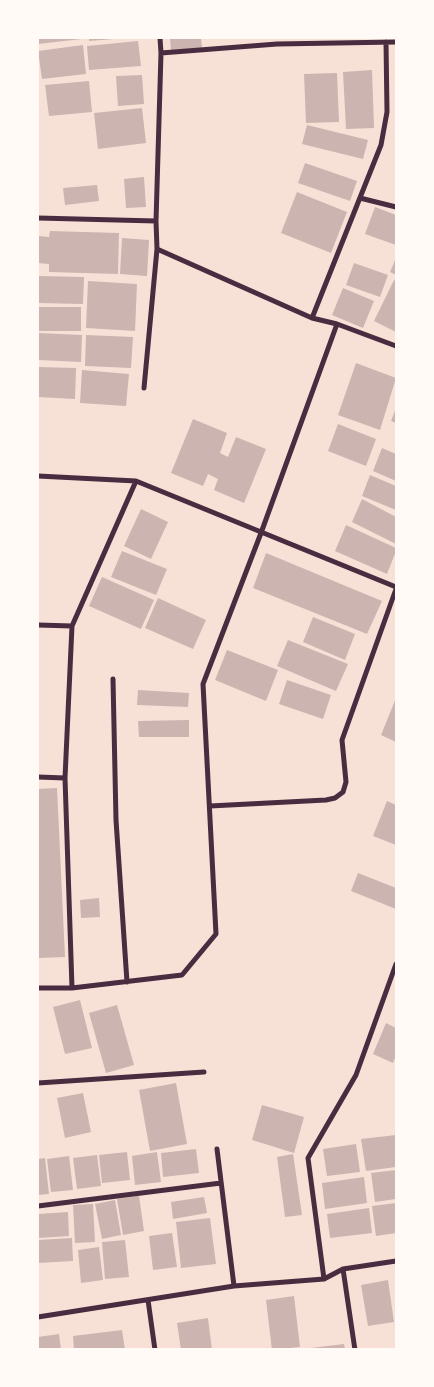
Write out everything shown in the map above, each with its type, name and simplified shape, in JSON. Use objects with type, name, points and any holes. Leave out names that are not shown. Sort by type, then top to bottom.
[{"type":"street","points":[[144,388],[157,249],[160,38]]},
{"type":"street","points":[[276,38],[277,44]]},
{"type":"street","points":[[312,318],[381,145],[387,112],[386,42]]},
{"type":"street","points":[[161,53],[277,44],[396,42]]},
{"type":"street","points":[[360,198],[396,208]]},
{"type":"street","points":[[38,218],[156,221]]},
{"type":"street","points":[[157,249],[312,318],[337,324],[396,346]]},
{"type":"street","points":[[38,988],[72,988],[182,975],[216,934],[203,684],[261,533],[337,324]]},
{"type":"street","points":[[38,476],[136,481],[396,588],[342,740],[346,782],[343,792],[335,798],[326,800],[210,806]]},
{"type":"street","points":[[72,988],[65,778],[72,626],[136,481]]},
{"type":"street","points":[[38,625],[72,626]]},
{"type":"street","points":[[113,680],[116,820],[127,982]]},
{"type":"street","points":[[38,777],[65,778]]},
{"type":"street","points":[[324,1279],[308,1158],[356,1075],[396,964]]},
{"type":"street","points":[[38,1082],[204,1072]]},
{"type":"street","points":[[217,1149],[234,1286]]},
{"type":"street","points":[[38,1206],[220,1183]]},
{"type":"street","points":[[38,1317],[234,1286],[324,1279],[343,1269],[396,1261]]},
{"type":"street","points":[[343,1269],[355,1350]]},
{"type":"street","points":[[148,1300],[155,1350]]},
{"type":"building","points":[[38,38],[82,38],[82,39],[38,44]]},
{"type":"building","points":[[89,38],[114,38],[114,39],[89,41]]},
{"type":"building","points":[[170,38],[201,38],[202,48],[171,50]]},
{"type":"building","points":[[138,41],[141,66],[89,70],[87,46]]},
{"type":"building","points":[[83,45],[86,74],[42,79],[38,51]]},
{"type":"building","points":[[372,70],[374,128],[346,129],[343,72]]},
{"type":"building","points":[[337,73],[339,122],[306,123],[304,74]]},
{"type":"building","points":[[142,75],[144,104],[118,106],[116,76]]},
{"type":"building","points":[[89,81],[92,112],[49,116],[45,85]]},
{"type":"building","points":[[142,108],[146,143],[98,149],[94,113]]},
{"type":"building","points":[[307,125],[368,140],[363,159],[302,144]]},
{"type":"building","points":[[305,163],[357,181],[350,201],[298,183]]},
{"type":"building","points":[[144,177],[146,207],[126,208],[124,179]]},
{"type":"building","points":[[97,185],[99,201],[65,205],[63,188]]},
{"type":"building","points":[[297,192],[347,212],[331,253],[281,233]]},
{"type":"building","points":[[375,207],[396,215],[396,245],[365,234]]},
{"type":"building","points":[[50,231],[119,233],[118,274],[49,272],[49,264],[38,263],[38,236],[49,237]]},
{"type":"building","points":[[122,238],[149,240],[147,276],[120,274]]},
{"type":"building","points":[[396,258],[396,275],[390,272]]},
{"type":"building","points":[[354,263],[388,275],[380,297],[346,285]]},
{"type":"building","points":[[38,276],[84,277],[83,304],[38,303]]},
{"type":"building","points":[[394,280],[396,281],[396,332],[374,321]]},
{"type":"building","points":[[88,281],[137,284],[135,331],[86,328]]},
{"type":"building","points":[[343,288],[374,301],[363,328],[332,315]]},
{"type":"building","points":[[38,307],[81,307],[81,331],[38,331]]},
{"type":"building","points":[[38,333],[82,335],[81,362],[38,360]]},
{"type":"building","points":[[86,335],[133,337],[131,368],[85,366]]},
{"type":"building","points":[[356,363],[396,378],[380,430],[338,415]]},
{"type":"building","points":[[38,367],[76,368],[75,399],[38,397]]},
{"type":"building","points":[[82,370],[129,374],[126,406],[80,403]]},
{"type":"building","points":[[396,408],[396,423],[391,421]]},
{"type":"building","points":[[193,419],[227,433],[220,453],[228,457],[236,437],[266,449],[244,503],[214,490],[218,479],[208,474],[203,486],[171,473]]},
{"type":"building","points":[[338,424],[376,439],[366,466],[328,451]]},
{"type":"building","points":[[382,448],[396,454],[396,481],[373,471]]},
{"type":"building","points":[[370,475],[396,486],[396,510],[362,496]]},
{"type":"building","points":[[362,499],[396,517],[396,544],[352,522]]},
{"type":"building","points":[[141,509],[168,522],[151,559],[124,546]]},
{"type":"building","points":[[346,525],[396,548],[387,574],[335,551]]},
{"type":"building","points":[[122,551],[167,569],[156,595],[111,577]]},
{"type":"building","points":[[266,553],[382,601],[367,634],[253,588]]},
{"type":"building","points":[[102,577],[154,600],[141,629],[89,606]]},
{"type":"building","points":[[158,598],[206,620],[193,649],[145,628]]},
{"type":"building","points":[[313,617],[355,634],[345,660],[303,642]]},
{"type":"building","points":[[288,640],[348,664],[336,691],[277,666]]},
{"type":"building","points":[[227,650],[278,670],[266,701],[215,680]]},
{"type":"building","points":[[287,680],[331,695],[323,719],[279,704]]},
{"type":"building","points":[[138,690],[189,693],[188,707],[137,705]]},
{"type":"building","points":[[396,698],[396,742],[381,735]]},
{"type":"building","points":[[189,720],[189,737],[139,737],[138,721]]},
{"type":"building","points":[[57,788],[65,957],[38,958],[38,789]]},
{"type":"building","points":[[387,801],[396,805],[396,845],[373,836]]},
{"type":"building","points":[[358,873],[396,888],[396,909],[351,891]]},
{"type":"building","points":[[99,898],[100,917],[81,918],[80,900]]},
{"type":"building","points":[[80,1000],[92,1048],[65,1054],[53,1007]]},
{"type":"building","points":[[117,1005],[134,1065],[106,1073],[89,1013]]},
{"type":"building","points":[[386,1023],[396,1028],[396,1055],[393,1063],[373,1054]]},
{"type":"building","points":[[176,1083],[187,1144],[150,1151],[139,1090]]},
{"type":"building","points":[[83,1093],[91,1132],[65,1138],[57,1098]]},
{"type":"building","points":[[262,1105],[304,1117],[294,1153],[252,1140]]},
{"type":"building","points":[[396,1135],[396,1167],[366,1171],[361,1139]]},
{"type":"building","points":[[356,1144],[360,1172],[327,1176],[323,1149]]},
{"type":"building","points":[[196,1149],[199,1173],[163,1177],[161,1153]]},
{"type":"building","points":[[127,1152],[130,1180],[102,1183],[99,1155]]},
{"type":"building","points":[[157,1152],[161,1182],[135,1185],[132,1156]]},
{"type":"building","points":[[293,1154],[302,1215],[285,1217],[277,1157]]},
{"type":"building","points":[[97,1155],[101,1186],[77,1189],[73,1158]]},
{"type":"building","points":[[69,1156],[73,1190],[51,1192],[47,1159]]},
{"type":"building","points":[[45,1158],[49,1194],[38,1195],[38,1159]]},
{"type":"building","points":[[396,1170],[396,1199],[375,1202],[371,1173]]},
{"type":"building","points":[[364,1177],[367,1203],[325,1209],[322,1183]]},
{"type":"building","points":[[139,1196],[144,1231],[123,1235],[117,1199]]},
{"type":"building","points":[[204,1197],[207,1213],[173,1219],[171,1202]]},
{"type":"building","points":[[115,1200],[121,1235],[102,1239],[95,1204]]},
{"type":"building","points":[[396,1203],[396,1233],[376,1236],[372,1206]]},
{"type":"building","points":[[93,1204],[95,1242],[75,1243],[73,1205]]},
{"type":"building","points":[[369,1208],[372,1233],[330,1238],[327,1214]]},
{"type":"building","points":[[68,1212],[69,1236],[38,1238],[38,1214]]},
{"type":"building","points":[[210,1218],[216,1264],[181,1268],[176,1222]]},
{"type":"building","points":[[172,1233],[177,1267],[153,1270],[149,1236]]},
{"type":"building","points":[[72,1238],[73,1261],[38,1263],[38,1240]]},
{"type":"building","points":[[125,1240],[129,1277],[105,1279],[102,1242]]},
{"type":"building","points":[[99,1247],[103,1280],[81,1283],[78,1250]]},
{"type":"building","points":[[388,1280],[394,1322],[368,1326],[361,1285]]},
{"type":"building","points":[[294,1296],[300,1347],[272,1350],[266,1300]]},
{"type":"building","points":[[208,1318],[212,1350],[181,1350],[177,1323]]},
{"type":"building","points":[[122,1330],[125,1350],[74,1350],[73,1336]]},
{"type":"building","points":[[59,1334],[61,1350],[38,1350],[38,1337]]},
{"type":"building","points":[[344,1344],[345,1350],[311,1350],[311,1348]]}]
